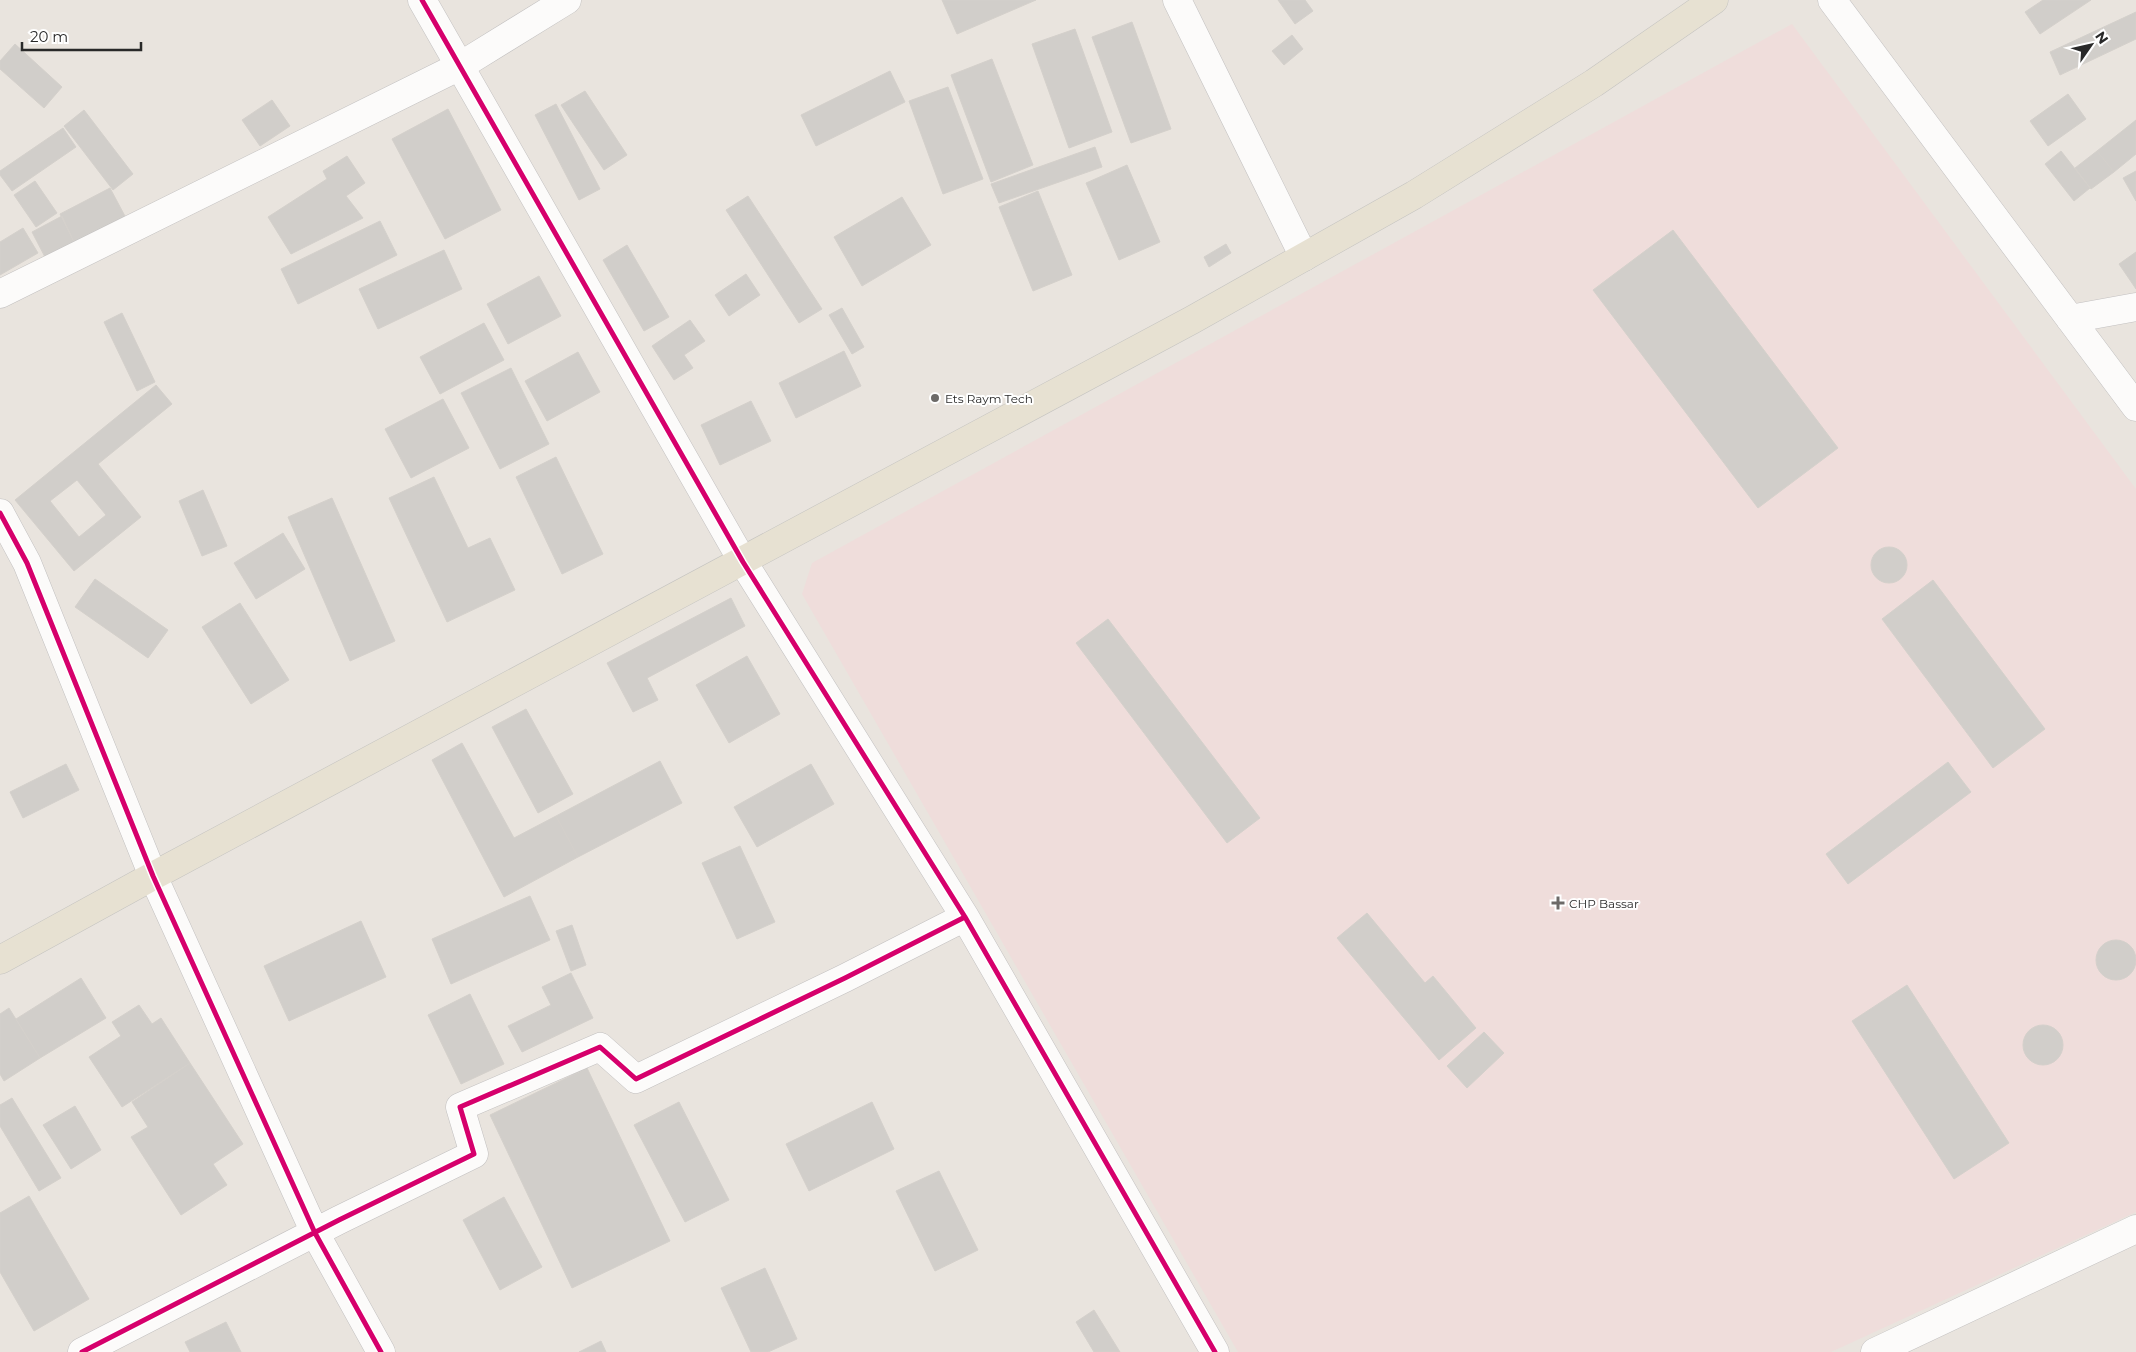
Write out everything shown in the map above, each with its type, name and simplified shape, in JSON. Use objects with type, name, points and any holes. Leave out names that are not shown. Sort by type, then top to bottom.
[{"type":"main road","points":[[0,960],[153,876],[1184,324],[1414,196],[1594,83],[1714,0]]},
{"type":"street","points":[[422,0],[742,562],[965,917],[1216,1352]]},
{"type":"street","points":[[0,294],[460,66],[568,0]]},
{"type":"street","points":[[1177,0],[1304,257]]},
{"type":"street","points":[[1832,0],[2136,407]]},
{"type":"street","points":[[2070,319],[2136,307]]},
{"type":"street","points":[[0,512],[27,563],[153,876],[314,1233],[381,1352]]},
{"type":"street","points":[[82,1352],[314,1233],[474,1154],[460,1107],[600,1047],[636,1079],[965,917]]},
{"type":"street","points":[[1875,1352],[2136,1229]]},
{"type":"shaded area","name":"CHP Bassar","points":[[1792,24],[2136,489],[2136,1212],[1831,1352],[1238,1352],[802,594],[812,563]]},
{"type":"building","points":[[942,0],[1036,0],[957,34]]},
{"type":"building","points":[[1278,0],[1305,0],[1313,11],[1295,24]]},
{"type":"building","points":[[2043,0],[2091,0],[2040,34],[2025,12]]},
{"type":"building","points":[[2136,12],[2136,39],[2060,75],[2050,52]]},
{"type":"building","points":[[1132,22],[1171,129],[1131,143],[1092,37]]},
{"type":"building","points":[[1075,29],[1112,132],[1069,148],[1032,44]]},
{"type":"building","points":[[1292,35],[1303,49],[1284,65],[1272,51]]},
{"type":"building","points":[[15,44],[62,87],[44,108],[0,69],[0,61]]},
{"type":"building","points":[[992,59],[1033,165],[991,182],[951,75]]},
{"type":"building","points":[[890,71],[905,102],[816,146],[801,115]]},
{"type":"building","points":[[948,87],[983,179],[943,194],[909,101]]},
{"type":"building","points":[[585,91],[627,155],[604,170],[561,105]]},
{"type":"building","points":[[2068,94],[2086,119],[2048,146],[2030,121]]},
{"type":"building","points":[[272,100],[290,126],[260,146],[242,120]]},
{"type":"building","points":[[556,104],[600,189],[579,200],[535,115]]},
{"type":"building","points":[[448,109],[501,210],[445,239],[392,139]]},
{"type":"building","points":[[84,110],[133,174],[113,190],[64,126]]},
{"type":"building","points":[[2136,120],[2136,154],[2114,172],[2097,151]]},
{"type":"building","points":[[63,128],[76,147],[12,191],[0,175],[0,171]]},
{"type":"building","points":[[1095,147],[1102,167],[999,203],[991,184]]},
{"type":"building","points":[[2061,151],[2090,188],[2074,201],[2045,164]]},
{"type":"building","points":[[2097,151],[2114,172],[2091,189],[2075,168]]},
{"type":"building","points":[[347,156],[365,183],[346,196],[363,218],[291,254],[268,217],[327,179],[323,171]]},
{"type":"building","points":[[1127,165],[1160,242],[1119,260],[1086,183]]},
{"type":"building","points":[[2136,171],[2136,201],[2123,178]]},
{"type":"building","points":[[35,181],[57,213],[36,227],[14,195]]},
{"type":"building","points":[[110,188],[126,218],[75,244],[60,214]]},
{"type":"building","points":[[1038,191],[1072,275],[1033,291],[999,207]]},
{"type":"building","points":[[748,196],[822,309],[799,323],[726,210]]},
{"type":"building","points":[[902,197],[931,245],[862,286],[834,237]]},
{"type":"building","points":[[62,216],[75,244],[46,259],[32,232]]},
{"type":"building","points":[[380,221],[397,255],[298,304],[281,269]]},
{"type":"building","points":[[23,228],[38,253],[0,275],[0,242]]},
{"type":"building","points":[[1673,230],[1838,448],[1758,508],[1593,290]]},
{"type":"building","points":[[1226,244],[1231,253],[1209,267],[1204,257]]},
{"type":"building","points":[[627,245],[669,317],[644,331],[603,260]]},
{"type":"building","points":[[444,250],[462,289],[378,329],[359,289]]},
{"type":"building","points":[[2136,252],[2136,289],[2119,264]]},
{"type":"building","points":[[746,274],[760,295],[729,316],[715,295]]},
{"type":"building","points":[[539,276],[561,316],[508,344],[487,304]]},
{"type":"building","points":[[842,308],[864,347],[852,354],[829,315]]},
{"type":"building","points":[[122,313],[155,382],[137,391],[104,322]]},
{"type":"building","points":[[690,320],[705,341],[684,355],[693,368],[674,380],[652,346]]},
{"type":"building","points":[[484,323],[504,360],[440,394],[420,357]]},
{"type":"building","points":[[844,351],[861,386],[796,418],[779,383]]},
{"type":"building","points":[[578,352],[600,392],[547,421],[525,381]]},
{"type":"building","points":[[511,368],[549,444],[500,469],[461,393]]},
{"type":"building","points":[[156,385],[172,404],[98,464],[141,517],[74,571],[15,500]],"holes":[[[77,480],[106,515],[79,537],[50,501]]]},
{"type":"building","points":[[443,399],[469,448],[411,478],[385,429]]},
{"type":"building","points":[[751,401],[771,441],[720,465],[701,425]]},
{"type":"building","points":[[556,457],[603,554],[562,574],[516,477]]},
{"type":"building","points":[[434,477],[468,548],[490,538],[515,590],[447,622],[389,498]]},
{"type":"building","points":[[203,490],[227,546],[202,556],[179,501]]},
{"type":"building","points":[[332,498],[395,641],[350,661],[288,517]]},
{"type":"building","points":[[283,533],[305,569],[256,599],[234,563]]},
{"type":"building","points":[[1889,547],[1902,552],[1907,565],[1902,578],[1889,583],[1876,578],[1871,565],[1876,552]]},
{"type":"building","points":[[95,579],[168,630],[148,658],[75,607]]},
{"type":"building","points":[[1933,580],[2045,729],[1993,768],[1882,619]]},
{"type":"building","points":[[731,598],[745,626],[647,678],[658,700],[633,712],[607,663]]},
{"type":"building","points":[[240,603],[289,680],[251,704],[202,627]]},
{"type":"building","points":[[1108,619],[1260,818],[1227,843],[1076,643]]},
{"type":"building","points":[[747,656],[780,714],[729,743],[696,685]]},
{"type":"building","points":[[526,709],[573,794],[538,813],[492,727]]},
{"type":"building","points":[[462,743],[514,838],[556,816],[578,857],[504,897],[432,760]]},
{"type":"building","points":[[660,761],[682,803],[578,857],[556,816]]},
{"type":"building","points":[[1948,762],[1971,792],[1848,884],[1826,854]]},
{"type":"building","points":[[66,764],[79,790],[23,818],[10,792]]},
{"type":"building","points":[[811,764],[834,804],[757,847],[734,807]]},
{"type":"building","points":[[740,846],[775,922],[737,939],[702,863]]},
{"type":"building","points":[[530,896],[550,940],[451,984],[432,939]]},
{"type":"building","points":[[1367,913],[1425,983],[1433,976],[1476,1028],[1439,1060],[1337,938]]},
{"type":"building","points":[[361,921],[386,977],[289,1021],[264,966]]},
{"type":"building","points":[[572,925],[586,965],[571,971],[556,931]]},
{"type":"building","points":[[2120,940],[2127,943],[2133,949],[2136,960],[2135,968],[2127,977],[2120,980],[2112,980],[2105,977],[2097,968],[2096,956],[2099,949],[2108,941]]},
{"type":"building","points":[[571,973],[593,1018],[522,1052],[508,1026],[551,1005],[542,987]]},
{"type":"building","points":[[81,978],[106,1018],[40,1058],[16,1019]]},
{"type":"building","points":[[1907,985],[2009,1143],[1954,1179],[1852,1021]]},
{"type":"building","points":[[470,994],[504,1064],[461,1084],[428,1015]]},
{"type":"building","points":[[139,1005],[152,1024],[161,1018],[190,1063],[122,1107],[89,1057],[121,1036],[112,1022]]},
{"type":"building","points":[[9,1008],[40,1058],[4,1081],[0,1074],[0,1014]]},
{"type":"building","points":[[2039,1025],[2047,1025],[2054,1028],[2060,1034],[2063,1045],[2060,1056],[2054,1062],[2047,1065],[2039,1065],[2032,1062],[2026,1056],[2023,1049],[2023,1041],[2026,1034],[2032,1028]]},
{"type":"building","points":[[1484,1032],[1504,1053],[1467,1088],[1447,1066]]},
{"type":"building","points":[[190,1063],[243,1144],[213,1164],[227,1185],[181,1215],[131,1137],[148,1127],[132,1102]]},
{"type":"building","points":[[587,1068],[670,1241],[572,1288],[490,1115]]},
{"type":"building","points":[[12,1098],[61,1178],[39,1191],[0,1126],[0,1105]]},
{"type":"building","points":[[679,1102],[729,1200],[685,1222],[634,1125]]},
{"type":"building","points":[[872,1102],[894,1149],[809,1191],[786,1144]]},
{"type":"building","points":[[75,1106],[101,1150],[71,1169],[43,1125]]},
{"type":"building","points":[[939,1171],[978,1250],[935,1271],[896,1191]]},
{"type":"building","points":[[29,1196],[89,1299],[34,1331],[0,1272],[0,1213]]},
{"type":"building","points":[[504,1197],[542,1267],[500,1290],[463,1220]]},
{"type":"building","points":[[765,1268],[797,1339],[768,1352],[751,1352],[721,1288]]},
{"type":"building","points":[[1094,1310],[1120,1352],[1094,1352],[1076,1322]]},
{"type":"building","points":[[226,1322],[241,1352],[190,1352],[185,1342]]},
{"type":"building","points":[[601,1341],[606,1352],[579,1352]]},
{"type":"cycle path","points":[[422,0],[743,562],[965,917],[1215,1352]]},
{"type":"cycle path","points":[[0,513],[27,563],[153,876],[315,1233],[381,1352]]},
{"type":"cycle path","points":[[82,1352],[339,1220],[474,1154],[460,1107],[600,1047],[636,1079],[845,978],[965,917]]},
{"type":"place","name":"Ets Raym Tech","points":[[935,398]]},
{"type":"place","name":"CHP Bassar","points":[[1558,903]]}]
